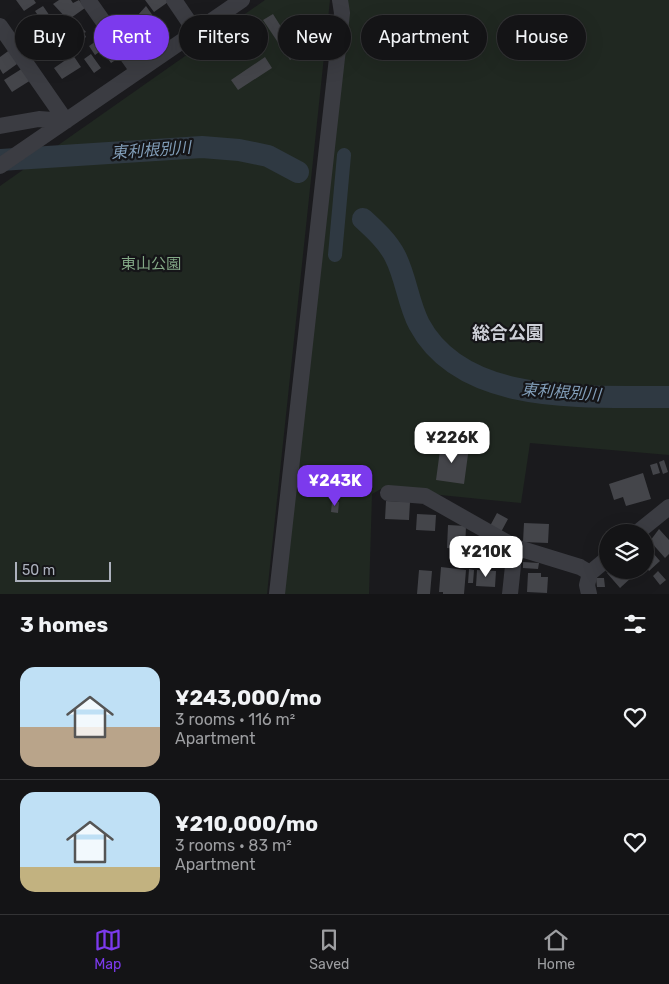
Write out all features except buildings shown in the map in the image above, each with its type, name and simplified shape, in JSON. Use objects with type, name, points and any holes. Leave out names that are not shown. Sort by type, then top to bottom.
[{"type":"street","points":[[88,0],[138,71]]},
{"type":"street","points":[[174,0],[184,15]]},
{"type":"street","points":[[219,15],[242,0]]},
{"type":"street","points":[[277,594],[342,13],[340,0]]},
{"type":"street","points":[[0,26],[66,121]]},
{"type":"street","points":[[0,166],[179,42]]},
{"type":"street","points":[[0,126],[39,119],[66,121]]},
{"type":"street","points":[[388,493],[425,496],[515,547],[580,567],[590,573]]},
{"type":"street","points":[[648,524],[669,507]]},
{"type":"street","points":[[510,594],[515,547]]},
{"type":"street","points":[[589,594],[587,585],[590,573],[599,566]]},
{"type":"green space","name":"東山公園","points":[[265,0],[330,0],[328,15],[278,15],[278,60],[324,60],[267,594],[0,594],[0,186],[180,60],[268,60],[268,15],[244,15]]},
{"type":"green space","points":[[348,0],[669,0],[669,455],[530,443],[521,503],[381,489],[372,494],[369,594],[283,594],[341,60],[351,60],[351,15],[346,15]]},
{"type":"waterway","name":"東利根別川","points":[[0,160],[202,147],[239,150],[268,156],[298,172]]},
{"type":"waterway","name":"東利根別川","points":[[335,255],[344,155]]},
{"type":"waterway","name":"東利根別川","points":[[363,219],[385,241],[395,256],[419,324],[439,351],[465,370],[496,383],[530,391],[602,397],[669,397]]},
{"type":"district","name":"総合公園","points":[[508,333]]}]
